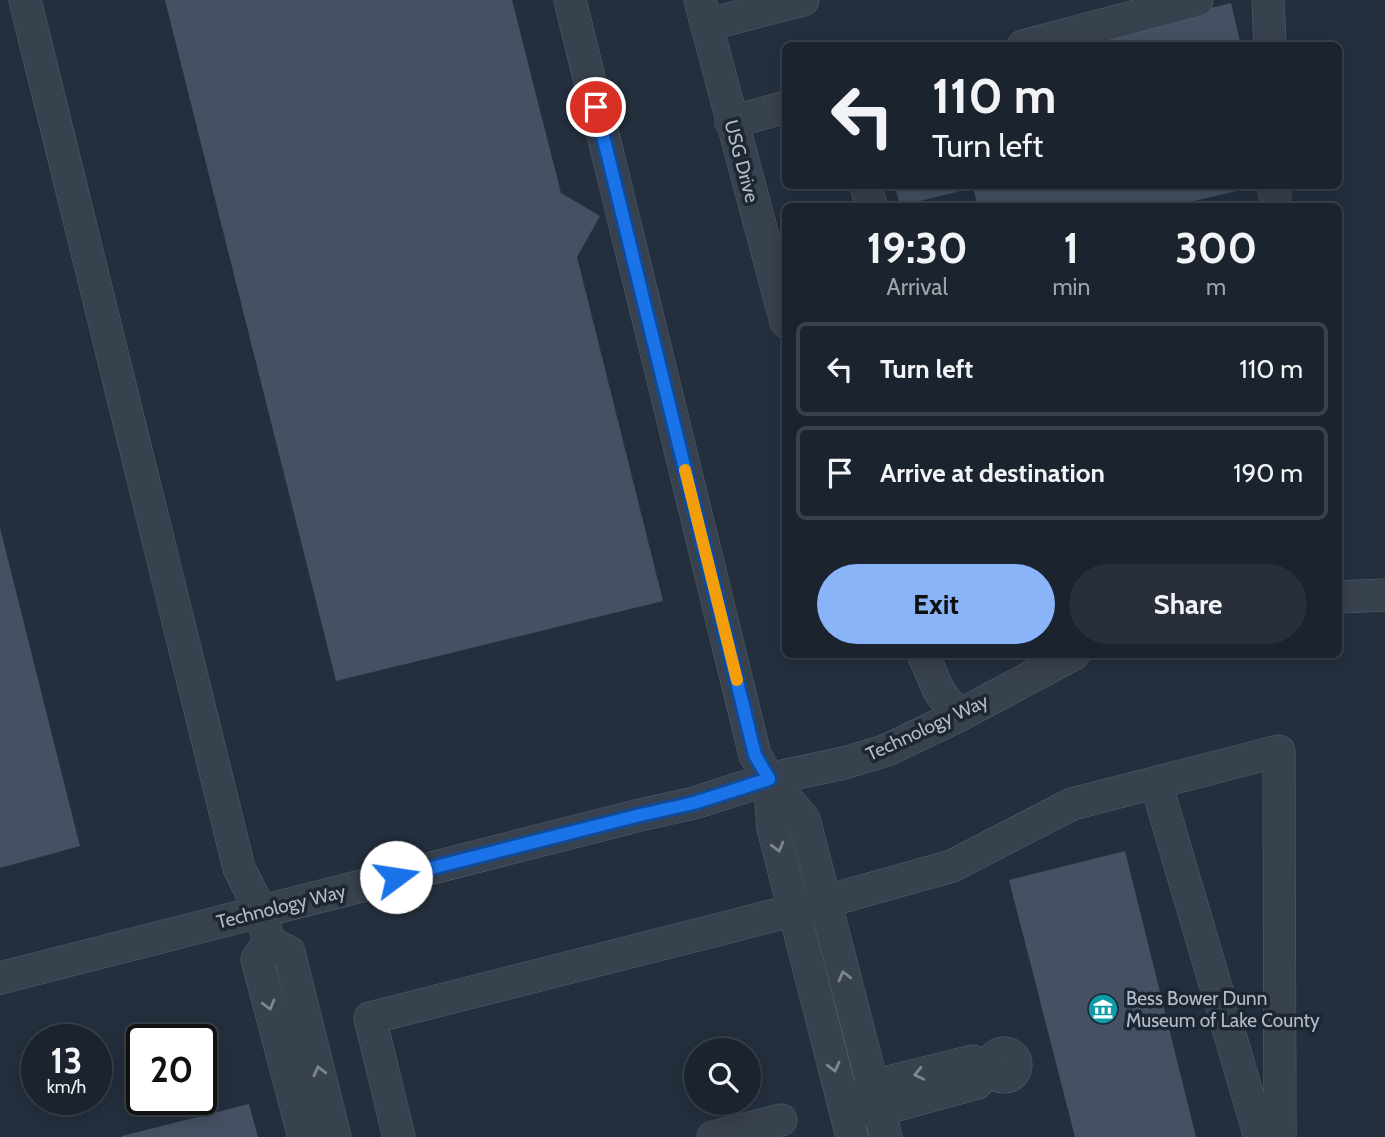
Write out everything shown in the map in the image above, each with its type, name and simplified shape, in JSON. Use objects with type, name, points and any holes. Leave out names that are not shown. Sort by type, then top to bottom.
[{"type":"lane","points":[[25,0],[239,868],[261,912],[269,942],[289,953],[335,1137]]},
{"type":"lane","points":[[570,0],[755,755],[769,779],[804,820],[879,1111]]},
{"type":"lane","points":[[703,12],[803,0]]},
{"type":"lane","points":[[1038,42],[1197,0]]},
{"type":"lane","points":[[1268,0],[1270,42]]},
{"type":"lane","name":"USG Drive","points":[[703,12],[731,122],[782,290]]},
{"type":"lane","points":[[731,122],[782,108]]},
{"type":"lane","points":[[1342,597],[1385,595]]},
{"type":"lane","points":[[925,658],[939,691],[958,716]]},
{"type":"lane","name":"Technology Way","points":[[0,978],[694,803],[769,779],[844,763],[887,750],[958,716],[1067,658]]},
{"type":"lane","points":[[399,1137],[370,1018],[795,910],[952,866],[1072,804],[1279,751],[1280,1137]]},
{"type":"lane","points":[[769,779],[773,828],[848,1123],[879,1111],[976,1083],[987,1069]]},
{"type":"lane","points":[[1156,783],[1260,1137]]},
{"type":"lane","points":[[269,942],[257,959],[304,1137]]},
{"type":"lane","points":[[279,1042],[310,1035]]},
{"type":"lane","points":[[713,1137],[781,1120]]},
{"type":"building","points":[[165,0],[512,0],[561,193],[600,216],[577,257],[663,601],[336,681]]},
{"type":"building","points":[[1231,3],[1240,42],[1065,42]]},
{"type":"building","points":[[896,189],[969,189],[912,203],[899,203]]},
{"type":"building","points":[[973,189],[1245,189],[1186,203],[977,203]]},
{"type":"building","points":[[0,528],[80,846],[0,868]]},
{"type":"building","name":"Bess Bower Dunn Museum of Lake County","points":[[1125,851],[1196,1137],[1075,1137],[1009,880]]},
{"type":"building","points":[[249,1104],[258,1137],[122,1137],[205,1115],[217,1115],[217,1112]]},
{"type":"slow traffic","points":[[685,470],[737,680]]},
{"type":"place","name":"Bess Bower Dunn Museum of Lake County","points":[[1103,1009]]},
{"type":"route","points":[[396,877],[694,803],[769,779],[755,755],[596,107]]}]
